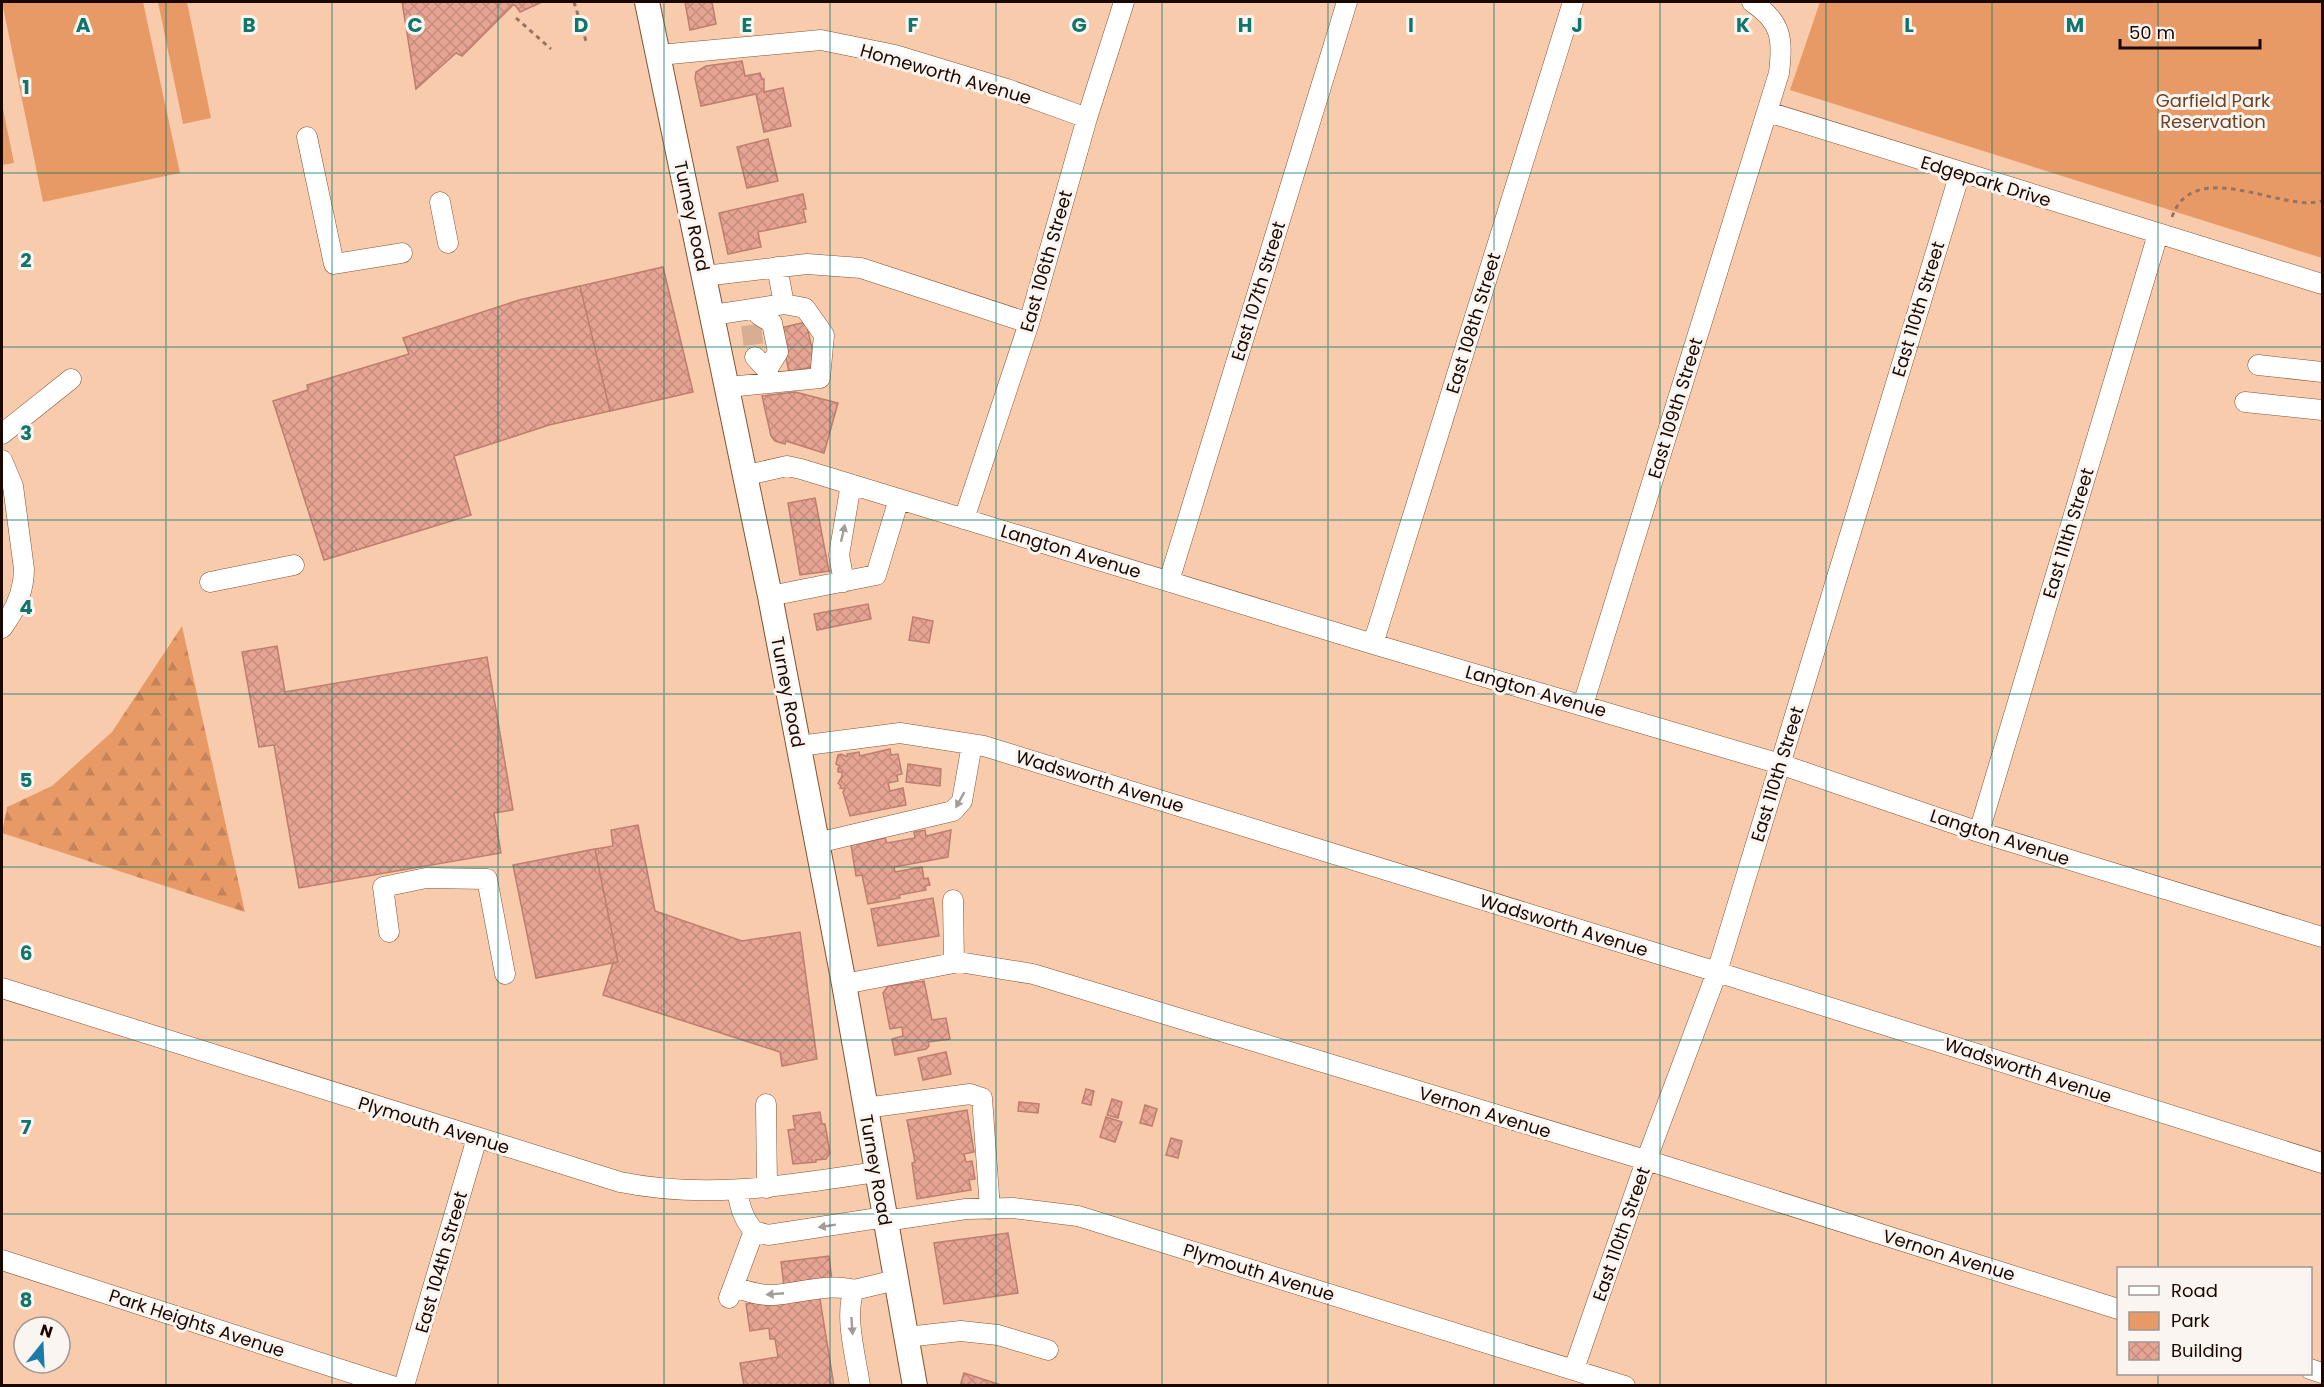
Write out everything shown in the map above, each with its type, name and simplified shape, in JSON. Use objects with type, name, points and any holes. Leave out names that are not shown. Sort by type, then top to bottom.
[{"type":"main road","name":"Turney Road","points":[[647,2],[747,475],[844,984],[915,1386]]},
{"type":"street","name":"East 106th Street","points":[[964,519],[1029,323],[1087,118],[1124,2]]},
{"type":"street","name":"East 107th Street","points":[[1169,581],[1347,2]]},
{"type":"street","name":"East 108th Street","points":[[1373,644],[1573,2]]},
{"type":"street","points":[[1752,2],[1765,10],[1778,27],[1782,49],[1779,73],[1768,112]]},
{"type":"street","name":"Homeworth Avenue","points":[[659,55],[820,40],[917,62],[1007,89],[1087,118]]},
{"type":"street","name":"Edgepark Drive","points":[[1768,112],[2322,284]]},
{"type":"street","name":"East 109th Street","points":[[1583,705],[1768,112]]},
{"type":"street","points":[[308,137],[334,264],[402,253]]},
{"type":"street","name":"East 110th Street","points":[[1574,1369],[1646,1161],[1717,972],[1960,173]]},
{"type":"street","points":[[440,202],[448,243]]},
{"type":"street","name":"East 111th Street","points":[[1979,832],[2161,235]]},
{"type":"street","points":[[704,276],[807,264],[861,268],[1029,323]]},
{"type":"street","points":[[777,267],[784,304]]},
{"type":"street","points":[[756,316],[784,304],[805,308],[824,335],[820,378],[764,370]]},
{"type":"street","points":[[713,315],[756,316],[772,323],[778,352],[764,370],[728,387]]},
{"type":"street","points":[[2258,365],[2322,372]]},
{"type":"street","points":[[2,434],[71,379]]},
{"type":"street","points":[[2245,402],[2322,410]]},
{"type":"street","points":[[2,460],[13,486],[24,581],[19,599],[2,628]]},
{"type":"street","name":"Langton Avenue","points":[[747,475],[788,466],[851,484],[1373,644],[1780,764],[1979,832],[2322,937]]},
{"type":"street","points":[[844,582],[839,555],[851,484]]},
{"type":"street","points":[[770,596],[876,574],[899,499]]},
{"type":"street","points":[[210,582],[294,565]]},
{"type":"street","name":"Wadsworth Avenue","points":[[799,746],[900,732],[984,746],[1717,972],[2322,1163]]},
{"type":"street","points":[[817,843],[953,811],[962,801],[972,744]]},
{"type":"street","points":[[389,932],[383,887],[426,878],[487,879],[505,974]]},
{"type":"street","points":[[953,900],[954,963]]},
{"type":"street","name":"Vernon Avenue","points":[[844,984],[959,962],[1033,974],[1646,1161],[2117,1309]]},
{"type":"street","name":"Plymouth Avenue","points":[[2,988],[620,1182],[692,1191],[737,1191],[876,1172]]},
{"type":"street","points":[[865,1107],[970,1094],[982,1098],[990,1209]]},
{"type":"street","points":[[766,1104],[767,1188]]},
{"type":"street","name":"East 104th Street","points":[[404,1386],[477,1138]]},
{"type":"street","points":[[737,1191],[742,1213],[747,1224],[754,1231],[731,1292],[761,1295],[843,1287],[854,1290],[896,1280]]},
{"type":"street","name":"Plymouth Avenue","points":[[754,1231],[768,1235],[966,1209],[1013,1208],[1078,1216],[1625,1386]]},
{"type":"street","name":"Park Heights Avenue","points":[[2,1260],[392,1386]]},
{"type":"street","points":[[854,1290],[850,1301],[853,1342],[860,1386]]},
{"type":"street","points":[[906,1337],[961,1331],[998,1335],[1048,1350]]},
{"type":"path","points":[[574,2],[586,41]]},
{"type":"path","points":[[516,18],[551,49]]},
{"type":"path","points":[[2161,235],[2182,200],[2192,192],[2211,189],[2248,190],[2295,202],[2312,204],[2322,201]]},
{"type":"green space","points":[[2,2],[143,2],[180,173],[43,202]]},
{"type":"green space","points":[[158,2],[187,2],[211,118],[183,124]]},
{"type":"green space","name":"Garfield Park Reservation","points":[[1820,2],[2322,2],[2322,258],[1790,90]]},
{"type":"green space","points":[[2,104],[14,163],[2,165]]},
{"type":"green space","points":[[182,626],[245,912],[2,833],[7,807],[52,786],[112,732]]},
{"type":"building","points":[[402,2],[542,2],[520,12],[513,5],[462,56],[456,53],[416,89]]},
{"type":"building","points":[[685,2],[712,2],[716,24],[690,30]]},
{"type":"building","points":[[742,61],[745,76],[760,73],[764,79],[764,92],[783,88],[791,126],[764,132],[756,94],[701,106],[695,78],[696,72],[706,66]]},
{"type":"building","points":[[768,139],[778,181],[747,188],[737,147]]},
{"type":"building","points":[[803,194],[806,222],[758,232],[761,247],[728,254],[719,213]]},
{"type":"building","points":[[663,267],[693,392],[610,411],[580,286]]},
{"type":"building","points":[[580,286],[610,411],[549,425],[454,456],[471,515],[324,560],[273,401],[308,390],[307,385],[409,354],[403,338],[519,300]]},
{"type":"building","points":[[806,322],[816,366],[789,372],[780,328]]},
{"type":"building","points":[[795,392],[838,403],[824,453],[786,441],[785,444],[775,441],[771,436],[762,396]]},
{"type":"building","points":[[815,498],[829,571],[800,575],[788,503]]},
{"type":"building","points":[[868,604],[871,619],[817,630],[814,614]]},
{"type":"building","points":[[913,617],[933,621],[929,643],[909,640]]},
{"type":"building","points":[[277,646],[285,692],[487,657],[513,810],[494,813],[501,853],[299,888],[274,745],[259,747],[242,652]]},
{"type":"building","points":[[890,749],[891,755],[898,754],[902,774],[897,775],[898,781],[888,783],[890,791],[903,788],[906,805],[850,816],[843,792],[845,789],[840,788],[838,783],[842,772],[838,772],[840,766],[836,764],[838,755],[848,756],[847,754],[859,752],[860,756]]},
{"type":"building","points":[[908,764],[941,769],[940,786],[906,782]]},
{"type":"building","points":[[638,825],[655,911],[742,941],[800,932],[817,1059],[782,1066],[780,1052],[603,995],[613,963],[618,962],[595,849],[613,846],[611,830]]},
{"type":"building","points":[[925,830],[926,836],[951,830],[948,857],[894,867],[895,872],[922,867],[924,879],[928,878],[930,885],[925,886],[926,890],[899,895],[900,898],[868,904],[862,875],[856,876],[851,845],[885,838],[887,843],[915,838],[914,832]]},
{"type":"building","points":[[595,849],[618,962],[536,978],[513,865]]},
{"type":"building","points":[[933,898],[939,936],[878,946],[871,909]]},
{"type":"building","points":[[924,981],[932,1020],[946,1018],[950,1039],[928,1042],[929,1046],[926,1049],[895,1055],[892,1039],[903,1036],[902,1027],[890,1029],[883,993],[888,986]]},
{"type":"building","points":[[946,1052],[951,1074],[923,1080],[918,1058]]},
{"type":"building","points":[[1086,1089],[1094,1091],[1091,1105],[1082,1103]]},
{"type":"building","points":[[1112,1099],[1122,1102],[1118,1118],[1107,1115]]},
{"type":"building","points":[[1019,1102],[1039,1104],[1038,1113],[1018,1111]]},
{"type":"building","points":[[1145,1105],[1157,1109],[1152,1126],[1140,1123]]},
{"type":"building","points":[[967,1110],[974,1152],[964,1154],[966,1162],[972,1161],[975,1179],[969,1180],[971,1190],[917,1199],[912,1163],[915,1162],[907,1120]]},
{"type":"building","points":[[820,1112],[822,1124],[825,1124],[830,1153],[826,1159],[816,1160],[816,1162],[793,1164],[788,1130],[795,1129],[793,1116]]},
{"type":"building","points":[[1106,1117],[1122,1122],[1115,1142],[1100,1137]]},
{"type":"building","points":[[1171,1138],[1182,1141],[1178,1158],[1166,1155]]},
{"type":"building","points":[[1008,1233],[1018,1293],[944,1304],[934,1243]]},
{"type":"building","points":[[829,1256],[832,1281],[784,1286],[781,1262]]},
{"type":"building","points":[[819,1293],[834,1386],[744,1386],[740,1363],[778,1357],[775,1339],[770,1339],[769,1328],[750,1331],[746,1304]]},
{"type":"building","points":[[964,1373],[1004,1386],[960,1386]]},
{"type":"tunnel","points":[[751,325],[755,357]]}]
